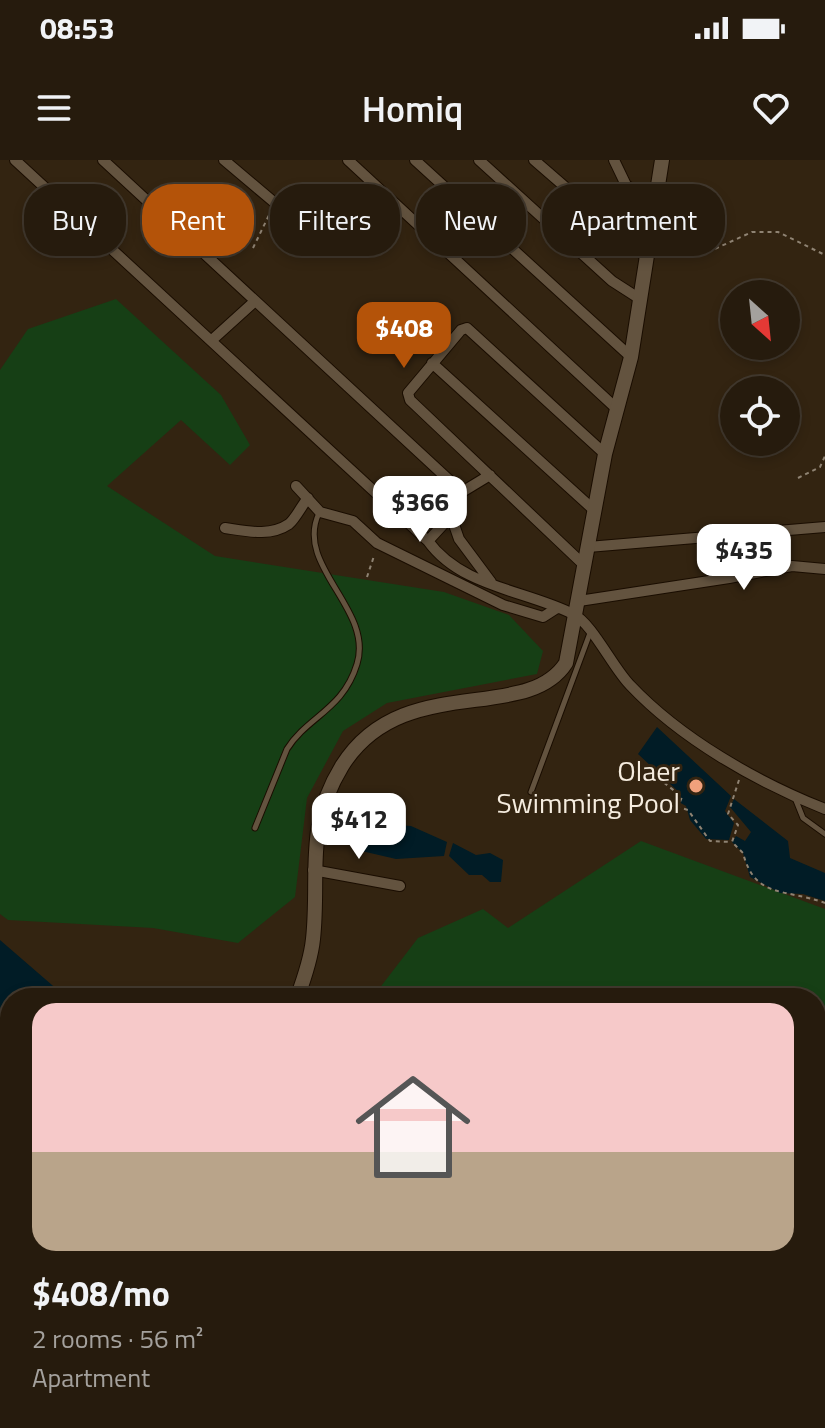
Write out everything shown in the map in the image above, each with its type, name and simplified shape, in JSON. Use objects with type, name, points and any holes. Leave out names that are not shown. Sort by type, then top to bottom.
[{"type":"main road","points":[[657,184],[662,160]]},
{"type":"main road","points":[[300,988],[313,938],[316,831],[342,767],[364,737],[389,720],[414,711],[530,689],[550,681],[559,675],[571,652],[605,454],[631,357],[647,258]]},
{"type":"street","points":[[15,160],[460,571],[557,608],[578,608],[792,566],[825,569]]},
{"type":"street","points":[[103,160],[462,492]]},
{"type":"street","points":[[224,160],[270,199]]},
{"type":"street","points":[[415,160],[631,357]]},
{"type":"street","points":[[479,160],[612,281],[640,299]]},
{"type":"street","points":[[534,160],[560,184]]},
{"type":"street","points":[[614,160],[626,184]]},
{"type":"street","points":[[355,162],[618,410]]},
{"type":"street","points":[[212,340],[254,302]]},
{"type":"street","points":[[584,565],[408,396],[432,363],[461,330],[467,328],[605,454]]},
{"type":"street","points":[[432,363],[595,511]]},
{"type":"street","points":[[428,541],[451,516],[462,492],[490,475]]},
{"type":"street","points":[[296,486],[320,512],[353,521],[377,543],[503,605],[543,617],[557,608]]},
{"type":"street","points":[[225,528],[256,533],[289,524],[308,498]]},
{"type":"street","points":[[451,516],[459,539],[491,582]]},
{"type":"street","points":[[588,547],[720,539],[825,527]]},
{"type":"street","points":[[720,539],[729,578]]},
{"type":"street","points":[[578,608],[590,633],[614,666],[649,704],[743,767],[795,797],[825,809]]},
{"type":"street","points":[[313,870],[400,886]]},
{"type":"lane","points":[[255,828],[287,749],[341,696],[357,663],[357,634],[313,538],[320,512]]},
{"type":"lane","points":[[531,792],[590,633]]},
{"type":"lane","points":[[795,797],[803,818],[825,834]]},
{"type":"path","points":[[254,246],[270,213]]},
{"type":"path","points":[[647,258],[708,252],[752,232],[778,232],[825,255]]},
{"type":"path","points":[[798,478],[820,467],[825,456]]},
{"type":"path","points":[[367,577],[377,543]]},
{"type":"path","points":[[649,765],[652,773],[682,797],[678,807],[688,810],[710,841],[732,842],[743,853],[742,861],[753,880],[773,891],[803,894],[825,903]]},
{"type":"path","points":[[732,842],[738,825],[728,814],[743,767]]},
{"type":"path","points":[[0,1206],[0,1214]]},
{"type":"green space","points":[[116,299],[221,395],[250,445],[230,465],[181,420],[107,486],[215,556],[444,592],[509,615],[543,651],[537,674],[387,703],[343,731],[307,798],[295,897],[238,943],[153,928],[8,920],[0,914],[0,370],[28,329]]},
{"type":"green space","points":[[641,841],[825,909],[825,988],[380,988],[418,938],[483,909],[508,928]]},
{"type":"water","name":"Olaer Swimming Pool","points":[[657,727],[731,796],[725,811],[734,823],[729,840],[706,839],[690,820],[686,806],[679,802],[681,794],[638,754]]},
{"type":"water","name":"Olaer Swimming Pool","points":[[734,799],[788,841],[790,858],[825,873],[825,901],[803,894],[780,893],[750,877],[743,853],[732,842],[736,836],[745,841],[751,832],[730,807]]},
{"type":"water","points":[[348,821],[411,826],[447,842],[444,856],[396,859],[353,849],[341,827]]},
{"type":"water","points":[[453,843],[476,855],[490,853],[503,860],[501,882],[490,882],[482,875],[469,875],[449,856]]},
{"type":"water","points":[[0,940],[55,988],[0,988]]},
{"type":"place","name":"Olaer Swimming Pool","points":[[696,786]]}]
